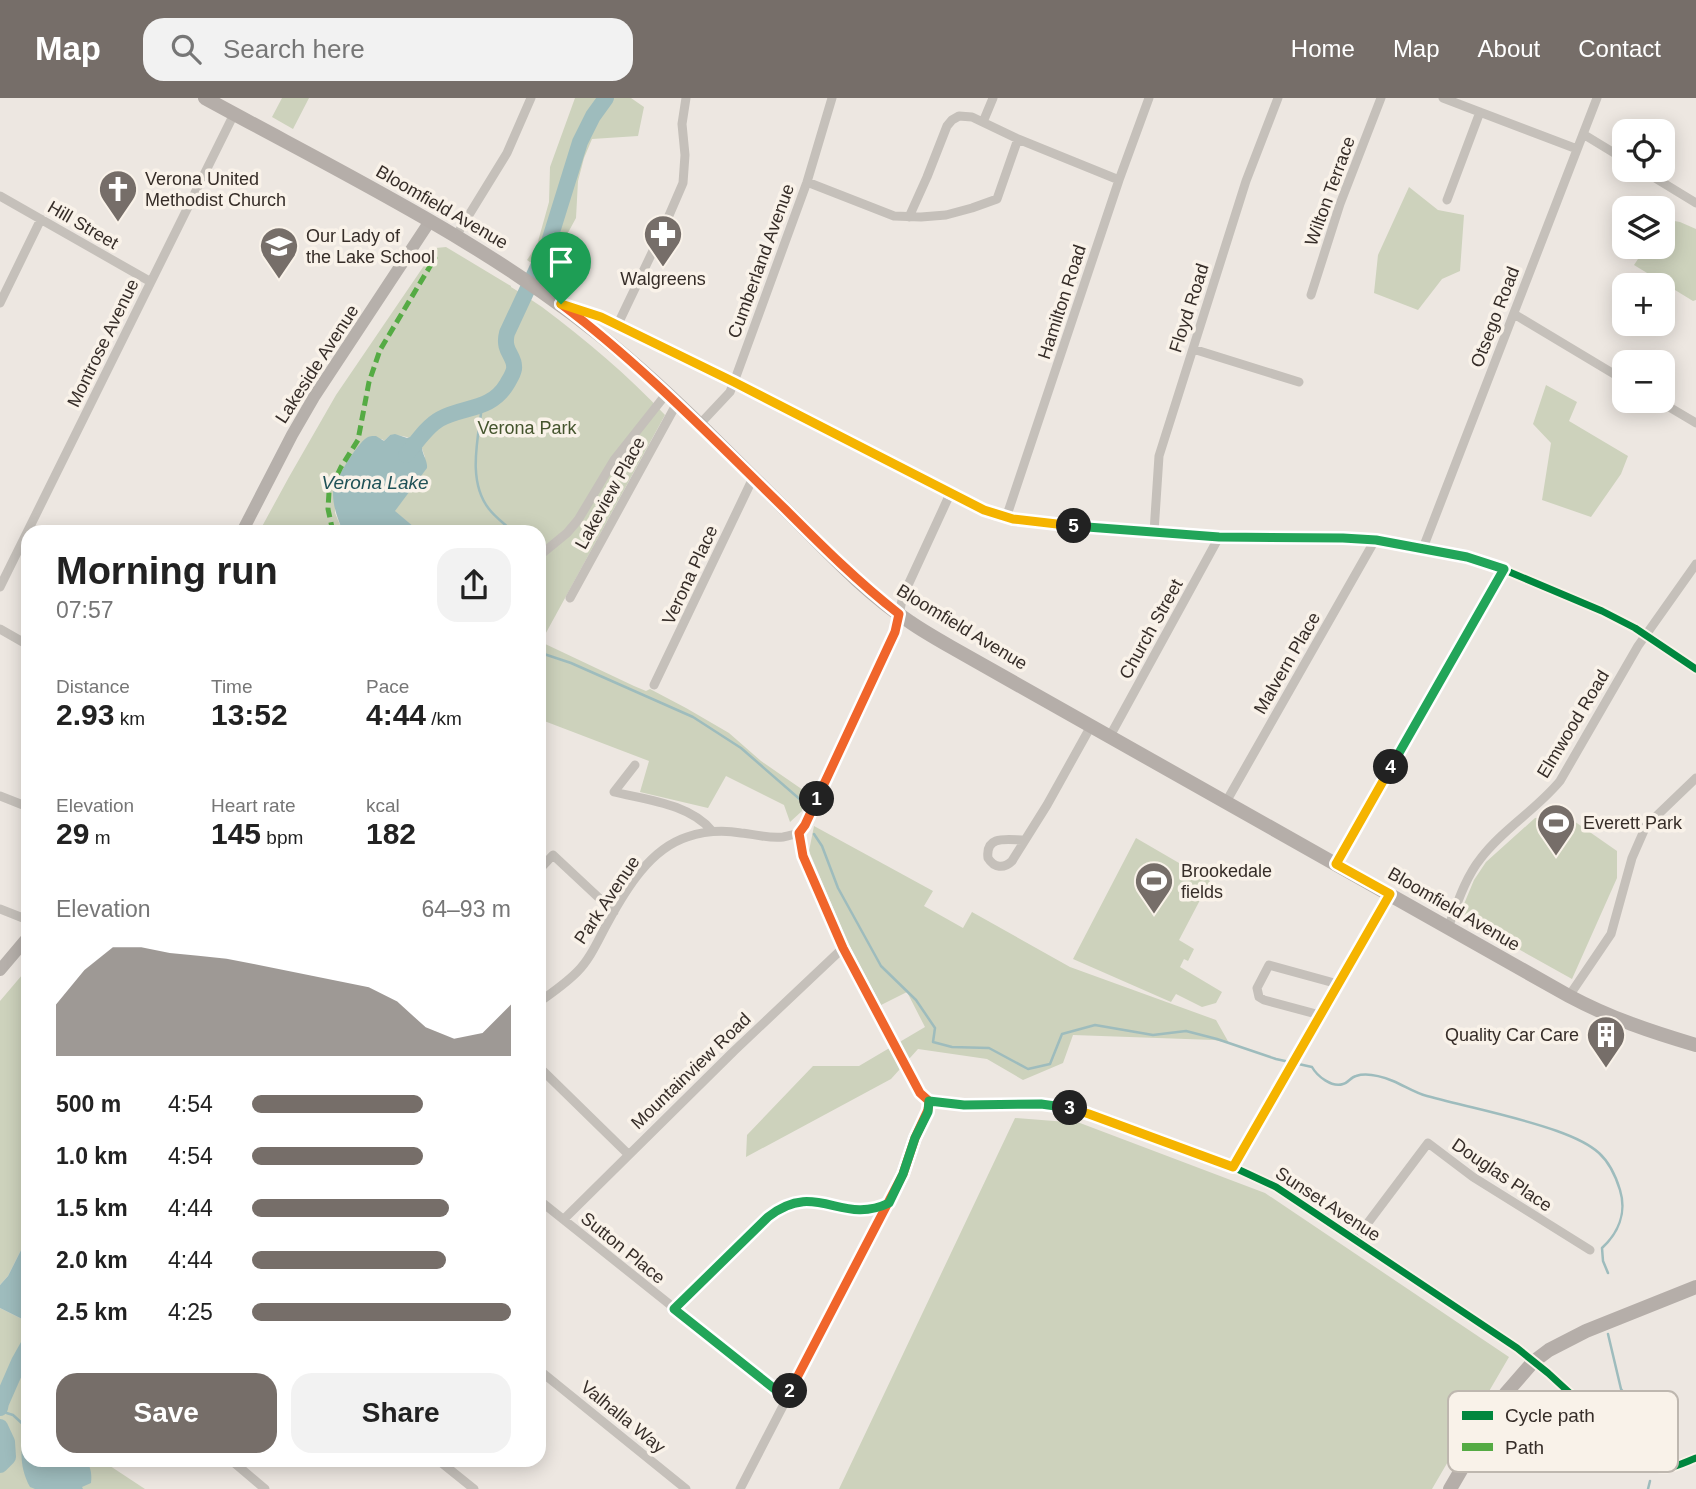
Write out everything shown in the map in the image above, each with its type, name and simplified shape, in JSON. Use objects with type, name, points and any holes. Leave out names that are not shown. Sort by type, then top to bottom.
[{"type":"main road","name":"Bloomfield Avenue","points":[[205,98],[456,236],[561,304],[625,355],[672,398],[854,577],[899,614],[951,647],[1569,996],[1606,1014],[1696,1045]]},
{"type":"main road","name":"Lakeside Avenue","points":[[246,525],[314,397],[430,221]]},
{"type":"main road","points":[[0,970],[21,945]]},
{"type":"main road","points":[[1508,1391],[1533,1362],[1549,1350],[1586,1331],[1696,1287]]},
{"type":"main road","points":[[1450,1489],[1460,1472]]},
{"type":"street","points":[[456,236],[507,153],[531,98]]},
{"type":"street","points":[[617,326],[683,183],[685,163],[682,124],[686,98]]},
{"type":"street","name":"Cumberland Avenue","points":[[699,425],[730,392],[807,182],[832,98]]},
{"type":"street","points":[[983,122],[993,98]]},
{"type":"street","name":"Hamilton Road","points":[[1006,517],[1149,98]]},
{"type":"street","name":"Floyd Road","points":[[1154,532],[1158,456],[1246,181],[1278,98]]},
{"type":"street","name":"Wilton Terrace","points":[[1311,295],[1340,204],[1381,98]]},
{"type":"street","points":[[1443,98],[1577,149]]},
{"type":"street","name":"Otsego Road","points":[[1423,548],[1597,98]]},
{"type":"street","points":[[1447,200],[1480,112]]},
{"type":"street","name":"Montrose Avenue","points":[[31,525],[234,114]]},
{"type":"street","points":[[909,217],[949,122],[963,115],[1119,180]]},
{"type":"street","points":[[1583,134],[1612,152]]},
{"type":"street","points":[[807,182],[894,216],[933,216],[959,212],[997,199],[1018,139]]},
{"type":"street","points":[[1662,182],[1696,203]]},
{"type":"street","name":"Hill Street","points":[[0,196],[151,282]]},
{"type":"street","points":[[0,303],[41,219]]},
{"type":"street","points":[[561,304],[601,317],[984,510],[1006,517],[1076,527],[1219,537],[1376,540],[1467,557],[1504,569],[1602,611],[1645,635],[1696,669]]},
{"type":"street","points":[[1514,314],[1612,373]]},
{"type":"street","points":[[1193,349],[1299,382]]},
{"type":"street","points":[[546,550],[578,520],[614,460],[672,398]]},
{"type":"street","name":"Lakeview Place","points":[[570,598],[672,398]]},
{"type":"street","points":[[1675,411],[1696,423]]},
{"type":"street","name":"Verona Place","points":[[654,685],[753,478]]},
{"type":"street","points":[[740,1489],[889,1203],[929,1105],[920,1093],[843,948],[803,856],[799,833],[895,632],[903,596],[950,494]]},
{"type":"street","name":"Church Street","points":[[1110,736],[1219,537]]},
{"type":"street","name":"Malvern Place","points":[[1226,802],[1376,540]]},
{"type":"street","name":"Montrose Avenue","points":[[0,587],[21,545]]},
{"type":"street","name":"Elmwood Road","points":[[1448,928],[1476,864],[1497,840],[1545,798],[1560,781],[1645,635],[1696,564]]},
{"type":"street","points":[[1336,864],[1504,569]]},
{"type":"street","points":[[0,629],[21,641]]},
{"type":"street","points":[[1025,840],[1091,726]]},
{"type":"street","points":[[635,765],[614,792],[675,807],[697,818],[712,831]]},
{"type":"street","points":[[1569,996],[1611,934],[1632,858],[1646,826],[1696,778]]},
{"type":"street","points":[[0,796],[21,804]]},
{"type":"street","name":"Park Avenue","points":[[546,996],[578,971],[631,884],[657,854],[671,844],[686,837],[712,831],[764,837],[783,837],[799,833]]},
{"type":"street","points":[[546,862],[553,855],[614,912]]},
{"type":"street","points":[[1233,1167],[1390,894]]},
{"type":"street","points":[[0,909],[21,917]]},
{"type":"street","name":"Mountainview Road","points":[[564,1219],[843,948]]},
{"type":"street","points":[[1320,1015],[1259,997],[1257,988],[1269,965],[1338,984]]},
{"type":"street","points":[[546,1074],[628,1154]]},
{"type":"street","name":"Sunset Avenue","points":[[929,1105],[1041,1104],[1067,1108],[1233,1167],[1276,1187],[1517,1349],[1568,1391]]},
{"type":"street","name":"Douglas Place","points":[[1355,1240],[1428,1143],[1473,1177],[1590,1250]]},
{"type":"street","points":[[674,1309],[768,1217],[786,1205],[817,1201],[859,1211],[889,1203]]},
{"type":"street","name":"Sutton Place","points":[[546,1205],[786,1398]]},
{"type":"street","name":"Valhalla Way","points":[[546,1376],[686,1489]]},
{"type":"street","name":"Sunset Avenue","points":[[1678,1464],[1696,1458]]},
{"type":"street","points":[[239,1467],[265,1489]]},
{"type":"street","points":[[447,1467],[474,1489]]},
{"type":"green space","points":[[282,98],[309,98],[293,129],[272,117]]},
{"type":"green space","points":[[575,98],[631,98],[644,107],[638,136],[592,139],[578,181],[576,218],[546,273],[527,260],[537,245],[549,202],[550,167]]},
{"type":"green space","points":[[1409,187],[1438,210],[1464,215],[1460,271],[1442,279],[1418,310],[1374,293],[1378,255]]},
{"type":"green space","points":[[1675,221],[1696,229],[1696,300],[1693,301],[1675,290],[1675,273],[1647,273],[1634,265],[1638,259],[1675,259]]},
{"type":"green space","name":"Verona Park","points":[[446,247],[538,304],[621,372],[665,415],[546,633],[546,525],[411,525],[394,511],[425,457],[421,446],[414,440],[390,435],[384,441],[382,439],[356,451],[336,482],[335,513],[340,525],[263,525],[336,395],[436,248]]},
{"type":"green space","points":[[1546,385],[1577,402],[1569,421],[1628,456],[1621,474],[1591,517],[1542,500],[1551,443],[1533,424]]},
{"type":"green space","name":"Verona Park","points":[[546,644],[634,686],[646,691],[650,689],[729,733],[761,761],[803,790],[802,811],[790,822],[784,805],[726,776],[708,808],[640,792],[649,761],[546,722]]},
{"type":"green space","points":[[1535,818],[1571,819],[1617,851],[1617,878],[1572,979],[1459,916],[1474,880],[1486,862]]},
{"type":"green space","points":[[814,826],[933,891],[924,906],[963,928],[972,912],[1070,967],[1216,1020],[1229,1043],[1214,1040],[1073,1035],[1063,1063],[1023,1080],[987,1059],[918,1049],[891,1079],[746,1157],[747,1135],[813,1066],[859,1066],[925,1027],[907,992],[881,1005],[847,941],[809,851]]},
{"type":"green space","points":[[1136,838],[1210,881],[1179,940],[1194,949],[1188,961],[1184,959],[1180,967],[1222,992],[1216,1003],[1202,1007],[1176,994],[1171,1002],[1073,959]]},
{"type":"green space","points":[[21,976],[21,1250],[8,1276],[0,1285],[0,1001]]},
{"type":"green space","points":[[1015,1118],[1080,1123],[1265,1193],[1509,1357],[1489,1391],[1448,1391],[1448,1462],[1432,1489],[839,1489]]},
{"type":"green space","points":[[0,1308],[21,1318],[21,1467],[112,1467],[145,1489],[0,1489]]},
{"type":"water","name":"Verona Lake","points":[[390,435],[407,438],[414,436],[423,443],[427,468],[395,511],[412,525],[341,525],[333,493],[341,473],[366,438],[376,436],[384,441]]},
{"type":"water","points":[[21,1250],[21,1318],[0,1308],[0,1285],[8,1276]]},
{"type":"water","points":[[24,1467],[90,1467],[91,1483],[82,1487],[83,1489],[35,1489],[30,1487]]},
{"type":"waterway","points":[[406,455],[435,422],[485,404],[501,393],[511,377],[514,364],[506,345],[507,333],[548,245],[580,142],[606,98]]},
{"type":"waterway","points":[[482,406],[476,459],[478,486],[489,509],[506,525]]},
{"type":"waterway","points":[[546,655],[693,717],[741,748],[803,802]]},
{"type":"waterway","points":[[814,834],[822,846],[838,888],[881,966],[916,1000],[935,1028],[933,1042],[952,1047],[989,1048],[1028,1069],[1050,1064],[1062,1034],[1095,1025],[1153,1035],[1186,1031],[1276,1059],[1312,1067],[1330,1083],[1339,1085],[1361,1075],[1375,1076],[1423,1095],[1557,1131],[1585,1143],[1599,1153],[1618,1185],[1622,1198],[1622,1215],[1613,1236],[1602,1248],[1608,1273]]},
{"type":"waterway","points":[[1608,1334],[1622,1391]]},
{"type":"waterway","points":[[0,1408],[21,1358]]},
{"type":"waterway","points":[[0,1411],[13,1415],[21,1422]]},
{"type":"waterway","points":[[0,1427],[7,1442],[8,1457],[0,1465]]},
{"type":"waterway","points":[[1648,1489],[1650,1481]]},
{"type":"marked path","points":[[331,525],[328,509],[329,492],[358,440],[369,382],[380,350],[435,258],[428,251]]},
{"type":"marked path","points":[[674,1309],[768,1217],[785,1206],[814,1202],[856,1210],[872,1209],[889,1203]]},
{"type":"cycle path","points":[[561,304],[601,317],[995,515],[1076,526],[1219,537],[1375,540],[1467,557],[1493,565],[1602,611],[1635,628],[1696,669]]},
{"type":"cycle path","points":[[799,833],[803,856],[843,948],[920,1093],[929,1101],[964,1105],[1041,1104],[1067,1108],[1233,1167],[1276,1187],[1517,1348],[1568,1391]]},
{"type":"cycle path","points":[[1678,1465],[1696,1458]]},
{"type":"place","name":"Verona United Methodist Church","points":[[118,223]]},
{"type":"place","name":"Walgreens","points":[[663,268]]},
{"type":"place","name":"Our Lady of the Lake School","points":[[279,280]]},
{"type":"place","name":"Everett Park","points":[[1556,857]]},
{"type":"place","name":"Brookedale fields","points":[[1154,915]]},
{"type":"place","name":"Quality Car Care","points":[[1606,1069]]},
{"type":"route","points":[[561,304],[601,317],[995,515],[1076,527],[1219,537],[1376,540],[1467,557],[1504,569],[1336,864],[1390,894],[1233,1167],[1089,1114],[1056,1105],[964,1105],[929,1101],[928,1112],[915,1138],[903,1174],[889,1203],[859,1211],[817,1201],[786,1205],[768,1217],[674,1309],[786,1398],[889,1203],[903,1174],[915,1138],[928,1110],[929,1101],[920,1093],[843,948],[803,856],[799,833],[895,632],[899,614],[854,577],[667,393],[561,304]]}]
